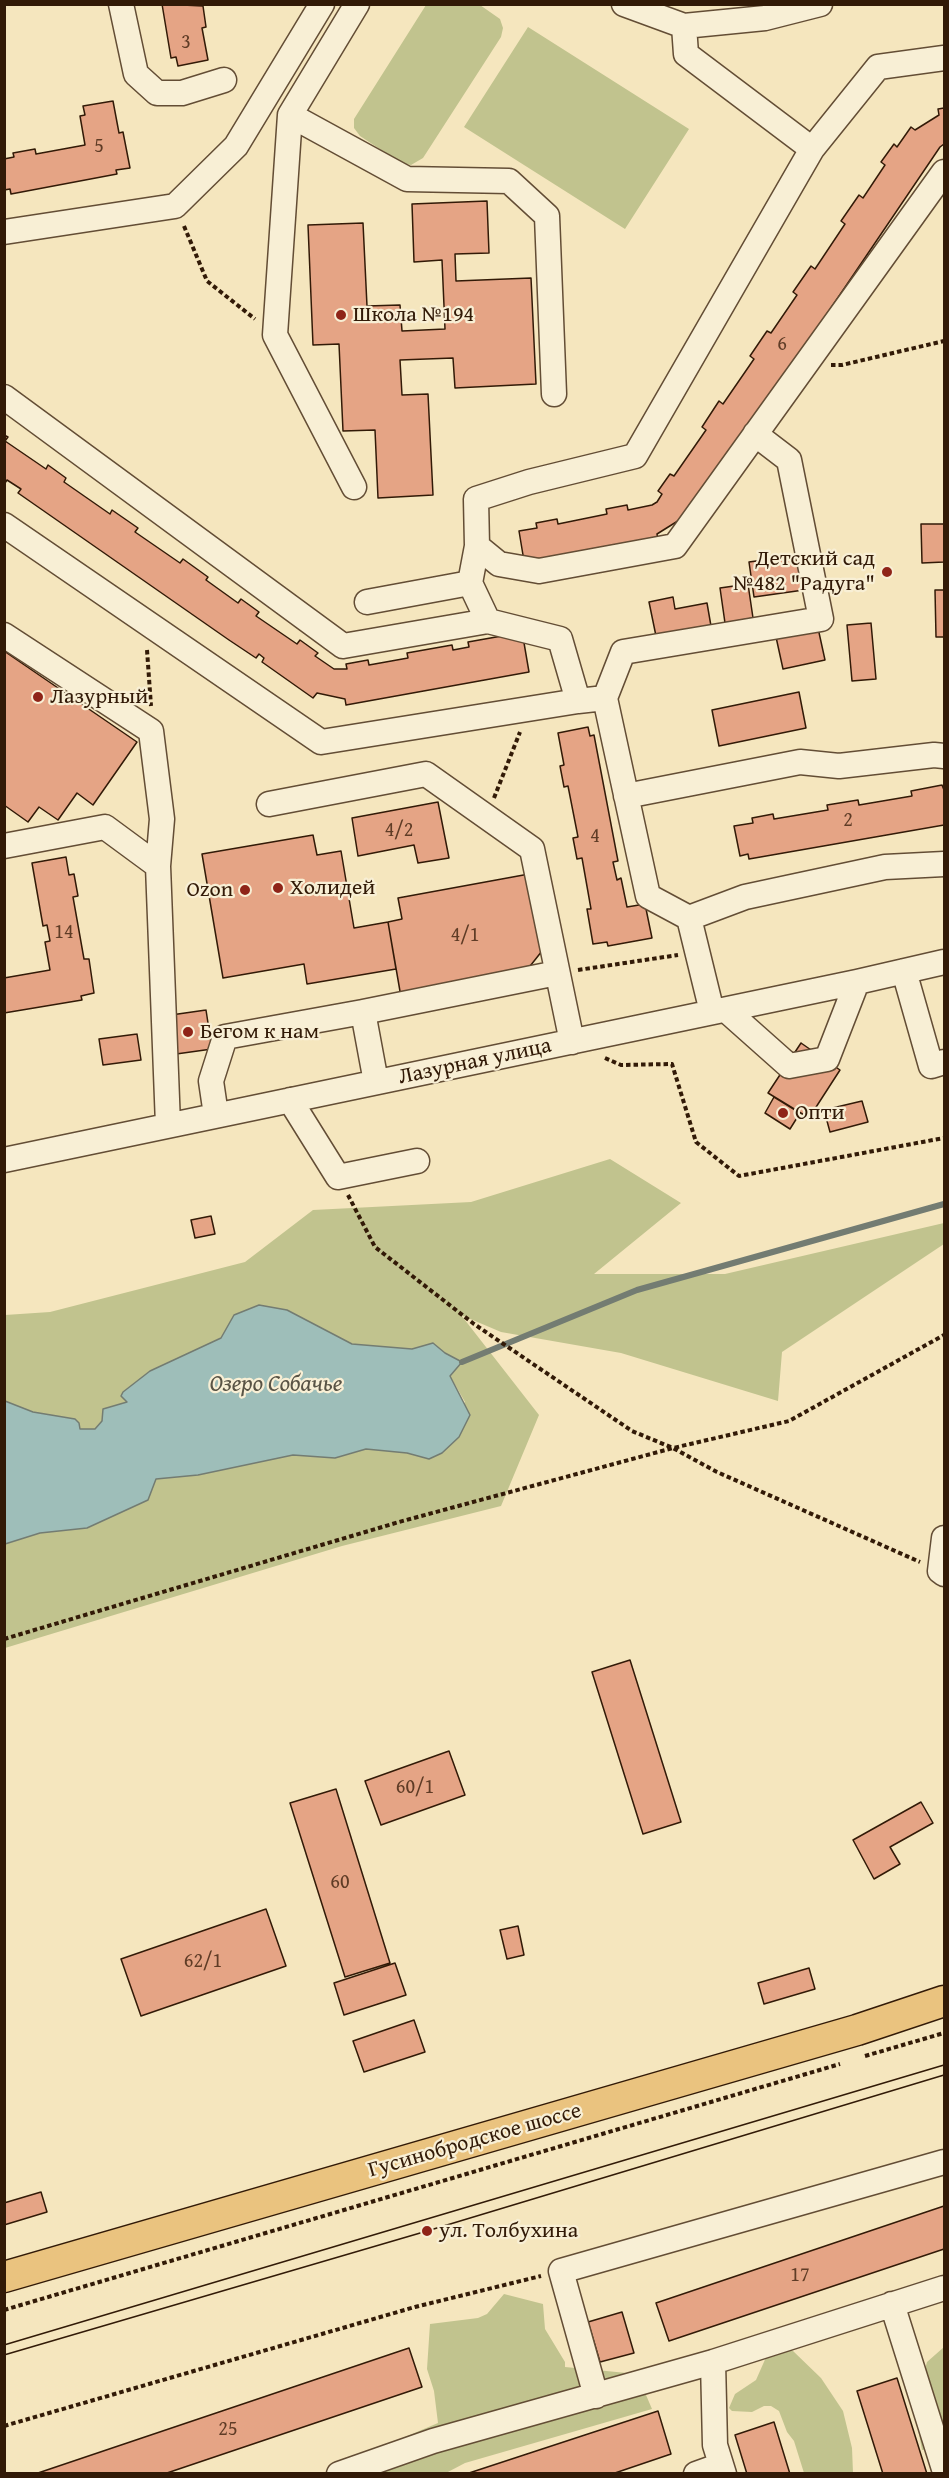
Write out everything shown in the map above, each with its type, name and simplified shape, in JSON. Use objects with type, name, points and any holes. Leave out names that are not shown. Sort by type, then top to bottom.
[{"type":"main road","name":"Гусинобродское шоссе","points":[[4,2277],[857,2030],[945,2001]]},
{"type":"street","points":[[122,4],[136,74],[157,93],[182,93],[224,80]]},
{"type":"street","points":[[4,232],[175,206],[236,146],[322,4]]},
{"type":"street","points":[[354,487],[275,335],[291,115],[357,4]]},
{"type":"street","points":[[624,4],[684,26],[765,18],[820,4]]},
{"type":"street","points":[[684,26],[686,54],[812,149]]},
{"type":"street","points":[[488,621],[470,583],[477,546],[476,499],[529,482],[635,456],[812,149],[878,67],[945,58]]},
{"type":"street","points":[[291,115],[407,179],[509,181],[547,216],[554,394]]},
{"type":"street","points":[[477,546],[499,564],[539,572],[675,546],[945,172]]},
{"type":"street","points":[[4,397],[343,646],[488,621],[560,639],[578,701]]},
{"type":"street","points":[[755,434],[789,460],[821,619],[623,652],[605,698],[648,896],[689,918],[745,897],[885,867],[945,864]]},
{"type":"street","points":[[4,525],[321,742],[605,698]]},
{"type":"street","points":[[367,602],[470,583]]},
{"type":"street","points":[[4,636],[151,730],[162,819],[158,867],[168,1125]]},
{"type":"street","points":[[626,796],[800,762],[839,766],[934,755],[945,756]]},
{"type":"street","points":[[269,804],[426,774],[532,849],[572,1042]]},
{"type":"street","points":[[4,846],[105,826],[158,867]]},
{"type":"street","points":[[689,918],[697,953],[719,1011],[789,1066],[827,1059],[857,982]]},
{"type":"street","name":"Лазурная улица","points":[[4,1160],[945,962]]},
{"type":"street","points":[[904,971],[931,1066],[945,1062]]},
{"type":"street","points":[[216,1115],[211,1081],[225,1037],[557,973]]},
{"type":"street","points":[[363,1012],[376,1082]]},
{"type":"street","points":[[290,1100],[338,1177],[417,1161]]},
{"type":"street","points":[[942,1572],[945,1538]]},
{"type":"street","points":[[596,2396],[561,2271],[945,2162]]},
{"type":"street","points":[[339,2474],[433,2441],[713,2362],[945,2288]]},
{"type":"street","points":[[892,2304],[945,2469]]},
{"type":"street","points":[[696,2474],[722,2469],[715,2445],[713,2362]]},
{"type":"path","points":[[175,206],[207,281],[275,335]]},
{"type":"path","points":[[804,366],[842,365],[945,341]]},
{"type":"path","points":[[151,730],[146,636],[152,626]]},
{"type":"path","points":[[487,817],[528,709]]},
{"type":"path","points":[[557,973],[697,953]]},
{"type":"path","points":[[572,1042],[621,1065],[672,1064],[696,1142],[739,1176],[945,1138]]},
{"type":"path","points":[[338,1177],[375,1247],[474,1324],[632,1431],[673,1448],[717,1472],[942,1572]]},
{"type":"path","points":[[4,1639],[399,1522],[673,1448],[789,1421],[945,1335]]},
{"type":"path","points":[[864,2056],[945,2033]]},
{"type":"path","points":[[4,2310],[841,2063]]},
{"type":"path","points":[[4,2426],[415,2307],[561,2271]]},
{"type":"green space","points":[[426,5],[480,5],[500,19],[503,28],[501,37],[423,158],[411,165],[401,163],[360,136],[354,128],[354,119]]},
{"type":"green space","points":[[528,27],[689,129],[625,229],[464,127]]},
{"type":"green space","points":[[610,1159],[681,1203],[594,1274],[725,1274],[944,1223],[944,1244],[782,1352],[778,1401],[621,1353],[501,1332],[461,1315],[539,1415],[501,1506],[342,1546],[5,1648],[5,1544],[40,1533],[87,1528],[156,1479],[198,1475],[293,1455],[335,1458],[366,1449],[407,1453],[429,1459],[465,1402],[450,1376],[462,1362],[433,1343],[412,1349],[352,1344],[287,1310],[234,1315],[221,1338],[150,1371],[123,1392],[128,1402],[95,1429],[80,1429],[66,1417],[57,1418],[33,1412],[5,1401],[5,1315],[50,1312],[245,1262],[313,1210],[471,1202]]},
{"type":"green space","points":[[504,2294],[543,2304],[545,2329],[565,2362],[565,2367],[637,2374],[652,2409],[465,2463],[446,2473],[369,2474],[379,2448],[438,2423],[434,2391],[427,2369],[430,2324],[478,2318],[487,2314]]},
{"type":"green space","points":[[771,2346],[786,2346],[793,2351],[821,2378],[843,2411],[852,2448],[853,2473],[804,2473],[794,2441],[787,2432],[779,2411],[771,2406],[764,2406],[752,2412],[732,2411],[729,2408],[735,2394],[756,2380]]},
{"type":"green space","points":[[944,2347],[944,2447],[922,2450],[914,2408],[927,2362]]},
{"type":"water","name":"Озеро Собачье","points":[[259,1305],[287,1310],[352,1344],[412,1349],[433,1343],[462,1362],[450,1376],[470,1415],[459,1437],[442,1453],[429,1459],[407,1453],[366,1449],[335,1458],[293,1455],[198,1475],[156,1479],[148,1500],[87,1528],[40,1533],[5,1544],[5,1401],[33,1412],[75,1419],[80,1429],[95,1429],[102,1421],[103,1409],[127,1402],[121,1396],[123,1392],[150,1371],[221,1338],[234,1315]]},
{"type":"building","points":[[162,4],[203,6],[206,27],[202,28],[208,60],[178,66],[176,57],[171,58]]},
{"type":"building","points":[[113,101],[119,133],[123,132],[130,168],[116,170],[117,174],[11,194],[10,189],[4,190],[4,159],[14,157],[13,153],[35,149],[36,154],[85,145],[80,116],[85,115],[83,106]]},
{"type":"building","points":[[944,108],[944,144],[686,522],[681,519],[657,534],[658,540],[534,564],[524,561],[519,531],[537,528],[536,523],[557,519],[558,524],[607,514],[606,509],[627,505],[628,510],[657,502],[662,494],[658,491],[670,474],[674,476],[706,430],[702,427],[719,401],[723,404],[754,359],[750,356],[767,331],[771,333],[797,295],[793,292],[811,266],[815,269],[845,224],[841,221],[859,195],[863,198],[885,165],[881,162],[894,144],[897,147],[911,127],[915,130],[939,115],[938,109]]},
{"type":"building","points":[[487,201],[489,253],[455,254],[456,281],[531,278],[536,384],[455,388],[453,358],[400,360],[402,395],[428,394],[433,495],[378,498],[375,430],[343,431],[339,344],[313,345],[308,225],[363,223],[367,306],[400,305],[402,331],[445,329],[442,260],[414,262],[412,204]]},
{"type":"building","points":[[4,435],[8,437],[5,441],[46,469],[48,465],[66,478],[64,482],[110,514],[112,510],[138,528],[135,532],[180,563],[183,559],[208,577],[206,580],[238,603],[241,599],[259,612],[256,616],[297,644],[300,640],[318,653],[315,656],[334,669],[347,669],[346,664],[368,660],[369,665],[408,658],[407,653],[452,645],[453,650],[469,647],[468,642],[513,634],[523,637],[529,672],[346,705],[345,699],[317,693],[313,698],[262,662],[264,658],[259,654],[256,658],[229,640],[18,493],[21,489],[7,480],[5,483]]},
{"type":"building","points":[[921,524],[944,524],[944,562],[922,563]]},
{"type":"building","points":[[806,554],[811,589],[754,597],[749,562]]},
{"type":"building","points":[[748,584],[753,618],[725,623],[720,588]]},
{"type":"building","points":[[935,590],[944,590],[944,637],[936,637]]},
{"type":"building","points":[[673,597],[675,609],[707,603],[711,626],[656,636],[649,602]]},
{"type":"building","points":[[871,623],[876,679],[852,681],[847,625]]},
{"type":"building","points":[[818,628],[825,660],[783,669],[776,637]]},
{"type":"building","name":"Лазурный","points":[[4,651],[137,742],[93,805],[77,793],[58,820],[39,807],[28,822],[4,805]]},
{"type":"building","points":[[799,692],[806,728],[719,746],[712,710]]},
{"type":"building","points":[[588,727],[590,736],[594,735],[618,861],[613,862],[617,880],[621,878],[627,907],[645,904],[652,938],[608,946],[607,942],[593,944],[587,909],[591,909],[582,858],[577,859],[573,838],[578,837],[568,786],[564,787],[560,766],[564,765],[558,733]]},
{"type":"building","points":[[942,785],[944,825],[749,859],[748,854],[740,856],[734,826],[753,823],[752,818],[773,814],[774,819],[828,810],[827,805],[858,800],[859,805],[912,796],[911,791]]},
{"type":"building","points":[[438,802],[449,858],[418,863],[414,845],[358,856],[352,818]]},
{"type":"building","name":"Холидей","points":[[313,835],[317,855],[341,851],[354,928],[388,922],[396,969],[307,984],[304,964],[223,978],[202,854]]},
{"type":"building","points":[[66,857],[69,875],[74,874],[78,896],[73,897],[84,959],[89,959],[94,993],[81,996],[82,1000],[4,1013],[4,978],[50,970],[45,942],[50,941],[47,925],[43,926],[32,863]]},
{"type":"building","points":[[529,874],[542,951],[523,975],[401,997],[388,922],[402,919],[398,898]]},
{"type":"building","name":"Бегом к нам","points":[[206,1010],[212,1049],[169,1055],[164,1016]]},
{"type":"building","points":[[137,1034],[141,1060],[103,1065],[99,1039]]},
{"type":"building","points":[[801,1043],[840,1070],[809,1118],[768,1093]]},
{"type":"building","name":"Опти","points":[[774,1097],[800,1113],[790,1129],[765,1113]]},
{"type":"building","points":[[862,1101],[868,1122],[830,1132],[824,1110]]},
{"type":"building","points":[[211,1216],[215,1234],[195,1238],[191,1220]]},
{"type":"building","points":[[630,1660],[681,1822],[643,1834],[592,1672]]},
{"type":"building","points":[[449,1751],[465,1795],[381,1825],[365,1781]]},
{"type":"building","points":[[336,1789],[390,1963],[345,1977],[290,1803]]},
{"type":"building","points":[[921,1802],[933,1823],[890,1847],[900,1864],[874,1879],[853,1840]]},
{"type":"building","points":[[266,1909],[286,1966],[141,2016],[121,1959]]},
{"type":"building","points":[[518,1926],[524,1955],[507,1959],[500,1930]]},
{"type":"building","points":[[395,1963],[406,1995],[344,2015],[334,1983]]},
{"type":"building","points":[[809,1968],[815,1989],[764,2004],[758,1983]]},
{"type":"building","points":[[414,2020],[425,2052],[364,2072],[353,2041]]},
{"type":"building","points":[[41,2192],[47,2212],[4,2225],[4,2203]]},
{"type":"building","points":[[944,2206],[944,2249],[669,2341],[656,2303]]},
{"type":"building","points":[[622,2312],[634,2353],[600,2362],[588,2322]]},
{"type":"building","points":[[409,2348],[422,2387],[164,2474],[35,2474]]},
{"type":"building","points":[[897,2378],[927,2474],[883,2474],[857,2391]]},
{"type":"building","points":[[658,2411],[671,2454],[612,2474],[466,2474]]},
{"type":"building","points":[[774,2422],[790,2474],[747,2474],[735,2435]]},
{"type":"waterway","points":[[462,1362],[637,1290],[944,1204]]},
{"type":"tram line","points":[[4,2345],[944,2065]]},
{"type":"tram line","points":[[4,2355],[427,2231],[944,2075]]},
{"type":"place","name":"Школа №194","points":[[341,315]]},
{"type":"place","name":"Детский сад №482 \"Радуга\"","points":[[887,572]]},
{"type":"place","name":"Лазурный","points":[[38,697]]},
{"type":"place","name":"Холидей","points":[[278,888]]},
{"type":"place","name":"Ozon","points":[[245,890]]},
{"type":"place","name":"Бегом к нам","points":[[188,1032]]},
{"type":"place","name":"Опти","points":[[783,1113]]},
{"type":"place","name":"ул. Толбухина","points":[[427,2231]]}]
